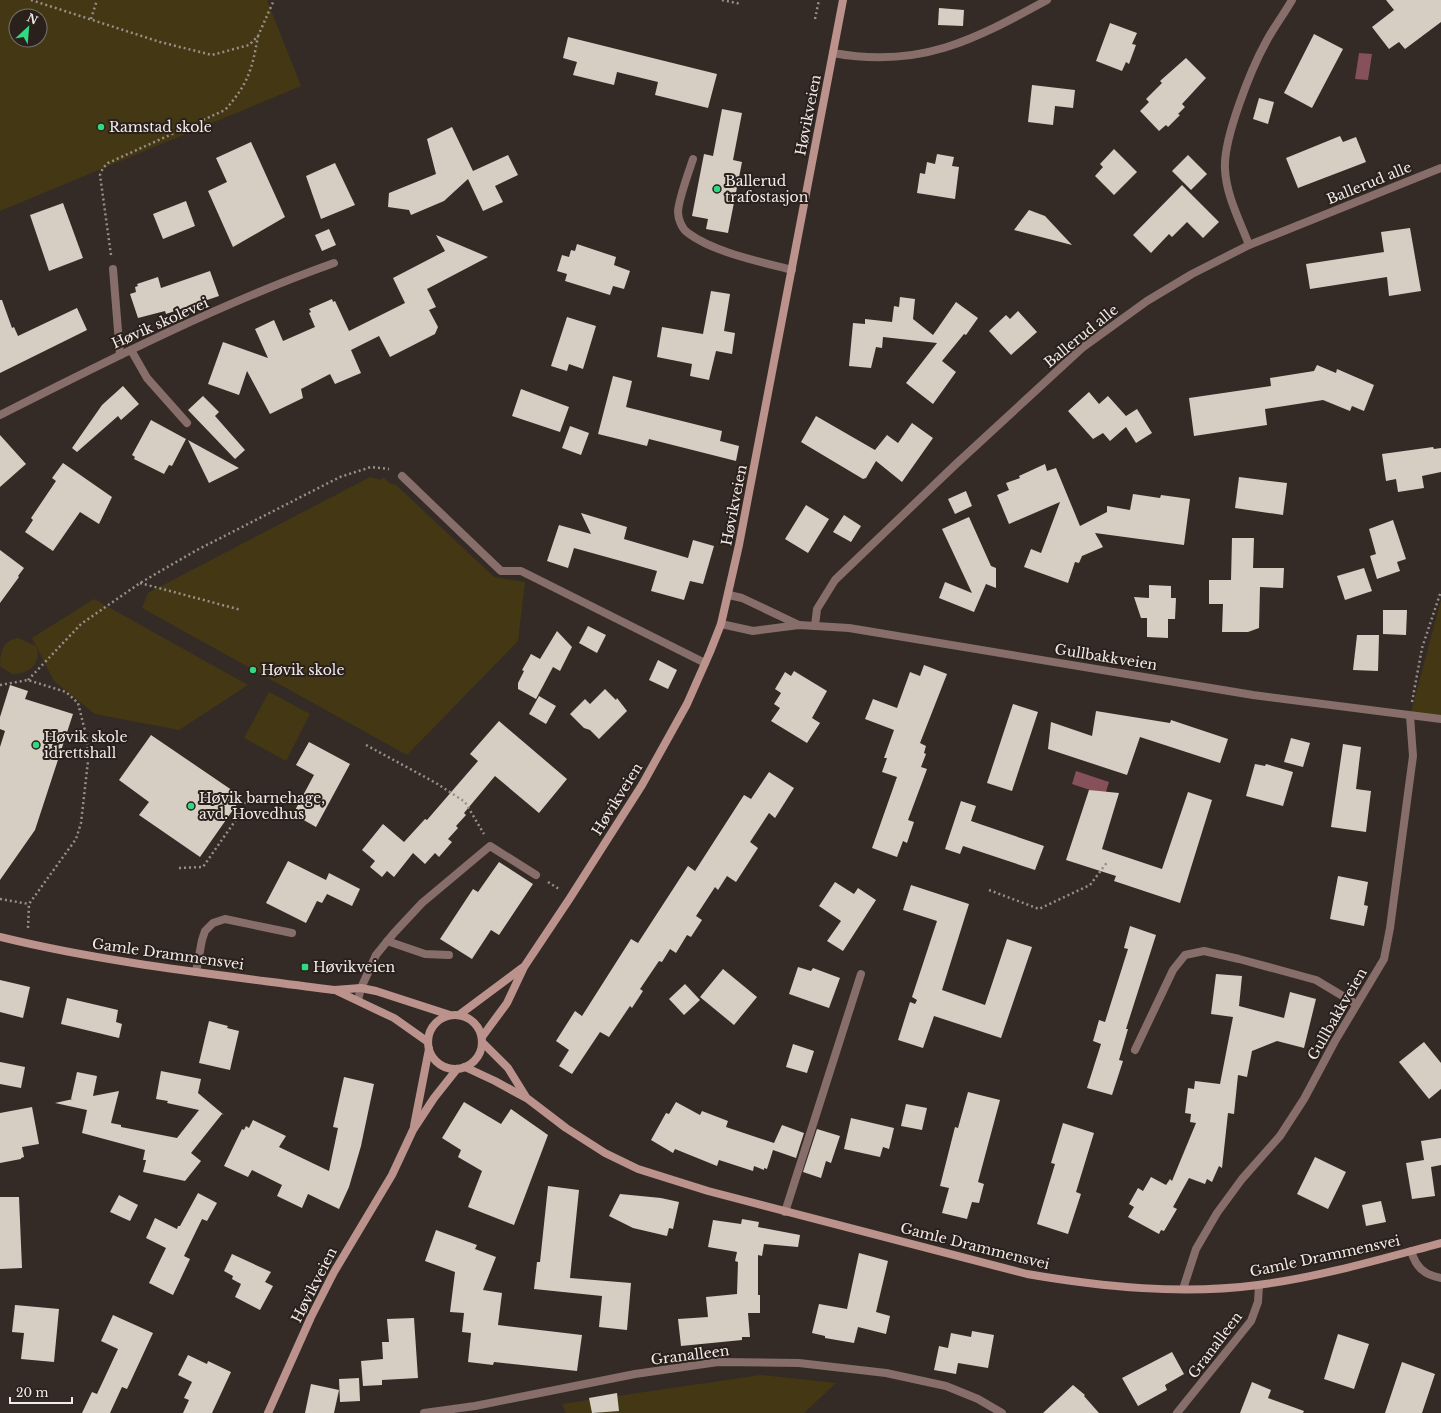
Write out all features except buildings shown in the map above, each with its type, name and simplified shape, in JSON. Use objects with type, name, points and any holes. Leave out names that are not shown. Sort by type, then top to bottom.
[{"type":"main road","name":"Høvikveien","points":[[482,1040],[507,1004],[524,966],[570,898],[649,773],[687,704],[721,624],[729,595],[843,0]]},
{"type":"main road","name":"Gamle Drammensvei","points":[[0,937],[82,955],[196,972],[334,990],[362,988],[454,1015]]},
{"type":"main road","name":"Høvikveien","points":[[454,1015],[492,992],[524,966]]},
{"type":"main road","name":"Gamle Drammensvei","points":[[334,990],[394,1018],[428,1045]]},
{"type":"main road","points":[[454,1015],[474,1022],[482,1040],[480,1053],[474,1062],[461,1068],[448,1068],[439,1064],[433,1057],[428,1045],[430,1033],[434,1025],[441,1018],[454,1015]]},
{"type":"main road","name":"Gamle Drammensvei","points":[[482,1040],[508,1068],[528,1099]]},
{"type":"main road","name":"Høvikveien","points":[[413,1130],[428,1045]]},
{"type":"main road","name":"Høvikveien","points":[[268,1413],[311,1317],[334,1272],[392,1175],[413,1130],[434,1098],[461,1068]]},
{"type":"main road","name":"Gamle Drammensvei","points":[[461,1068],[495,1081],[528,1099],[566,1128],[605,1153],[638,1168],[687,1185],[785,1212],[1027,1274],[1095,1284],[1183,1289],[1259,1285],[1335,1270],[1441,1243]]},
{"type":"street","points":[[833,52],[847,55],[903,57],[945,49],[976,38],[1047,0]]},
{"type":"street","points":[[1249,244],[1233,203],[1225,169],[1229,136],[1250,78],[1266,42],[1292,0]]},
{"type":"street","points":[[693,159],[678,212],[680,223],[687,233],[703,242],[741,256],[792,270]]},
{"type":"street","name":"Ballerud alle","points":[[815,626],[817,609],[835,580],[955,465],[1082,348],[1147,301],[1192,274],[1249,244],[1441,168]]},
{"type":"street","name":"Høvik skolevei","points":[[0,415],[130,350],[286,280],[334,263]]},
{"type":"street","points":[[113,269],[120,355]]},
{"type":"street","points":[[130,350],[147,378],[187,423]]},
{"type":"street","points":[[402,476],[501,571],[521,571],[705,663]]},
{"type":"street","name":"Gullbakkveien","points":[[729,595],[742,598],[799,624]]},
{"type":"street","name":"Gullbakkveien","points":[[721,624],[753,631],[799,624],[849,628],[1253,695],[1441,719]]},
{"type":"street","name":"Gullbakkveien","points":[[1183,1289],[1196,1249],[1217,1213],[1242,1179],[1280,1136],[1304,1100],[1356,1004],[1384,959],[1413,756],[1410,716]]},
{"type":"street","points":[[358,1000],[376,955],[387,941],[422,904],[490,846],[536,875]]},
{"type":"street","points":[[196,972],[205,931],[213,923],[225,919],[292,933]]},
{"type":"street","points":[[387,941],[426,954],[449,955]]},
{"type":"street","points":[[1135,1050],[1172,970],[1185,955],[1204,952],[1239,958],[1316,980],[1356,1004]]},
{"type":"street","points":[[785,1212],[861,974]]},
{"type":"street","points":[[1411,1251],[1414,1262],[1421,1270],[1432,1276],[1441,1278]]},
{"type":"street","name":"Granalleen","points":[[1177,1413],[1251,1321],[1258,1302],[1259,1285]]},
{"type":"street","name":"Granalleen","points":[[424,1413],[475,1406],[635,1374],[718,1362],[799,1363],[886,1373],[946,1386],[978,1399],[1002,1413]]},
{"type":"path","points":[[31,0],[160,42],[212,55],[249,45],[258,36]]},
{"type":"path","points":[[91,19],[97,0]]},
{"type":"path","points":[[113,269],[100,174],[102,168],[108,163],[224,110],[239,95],[248,79],[258,36],[274,0]]},
{"type":"path","points":[[722,0],[741,4]]},
{"type":"path","points":[[815,19],[819,0]]},
{"type":"path","points":[[28,680],[81,624],[140,583],[197,550],[340,477],[371,467],[387,468],[402,476]]},
{"type":"path","points":[[140,583],[241,610]]},
{"type":"path","points":[[1410,716],[1422,648],[1441,591]]},
{"type":"path","points":[[0,685],[28,680],[66,692],[78,703],[87,739],[88,761],[81,824],[76,839],[29,904],[28,931]]},
{"type":"path","points":[[366,745],[465,802],[490,846]]},
{"type":"path","points":[[179,868],[203,867],[242,811],[251,791]]},
{"type":"path","points":[[989,890],[1039,909],[1090,885],[1108,861]]},
{"type":"path","points":[[536,875],[570,898]]},
{"type":"path","points":[[0,899],[29,904]]},
{"type":"shaded area","name":"Ramstad skole","points":[[0,0],[267,0],[301,86],[0,211]]},
{"type":"shaded area","points":[[1359,53],[1372,54],[1368,80],[1355,79]]},
{"type":"shaded area","points":[[370,477],[380,480],[384,477],[389,483],[396,485],[494,577],[525,582],[518,641],[407,755],[142,608],[148,593]]},
{"type":"shaded area","points":[[94,599],[248,685],[179,730],[95,714],[54,681],[32,638]]},
{"type":"shaded area","points":[[1441,600],[1441,719],[1410,716]]},
{"type":"shaded area","points":[[18,638],[36,646],[38,652],[37,658],[33,667],[18,674],[12,674],[0,666],[1,656],[3,648],[6,644],[13,639]]},
{"type":"shaded area","points":[[269,692],[310,714],[286,761],[244,738]]},
{"type":"shaded area","points":[[1076,771],[1109,782],[1105,795],[1072,784]]},
{"type":"shaded area","points":[[761,1375],[836,1383],[804,1413],[566,1413],[562,1404]]},
{"type":"place","name":"Ramstad skole","points":[[101,127]]},
{"type":"place","name":"Ballerud trafostasjon","points":[[717,189]]},
{"type":"place","name":"Høvik skole","points":[[253,670]]},
{"type":"place","name":"Høvik skole idrettshall","points":[[36,745]]},
{"type":"place","name":"Høvik barnehage, avd. Hovedhus","points":[[191,806]]},
{"type":"place","name":"Høvikveien","points":[[305,967]]}]
